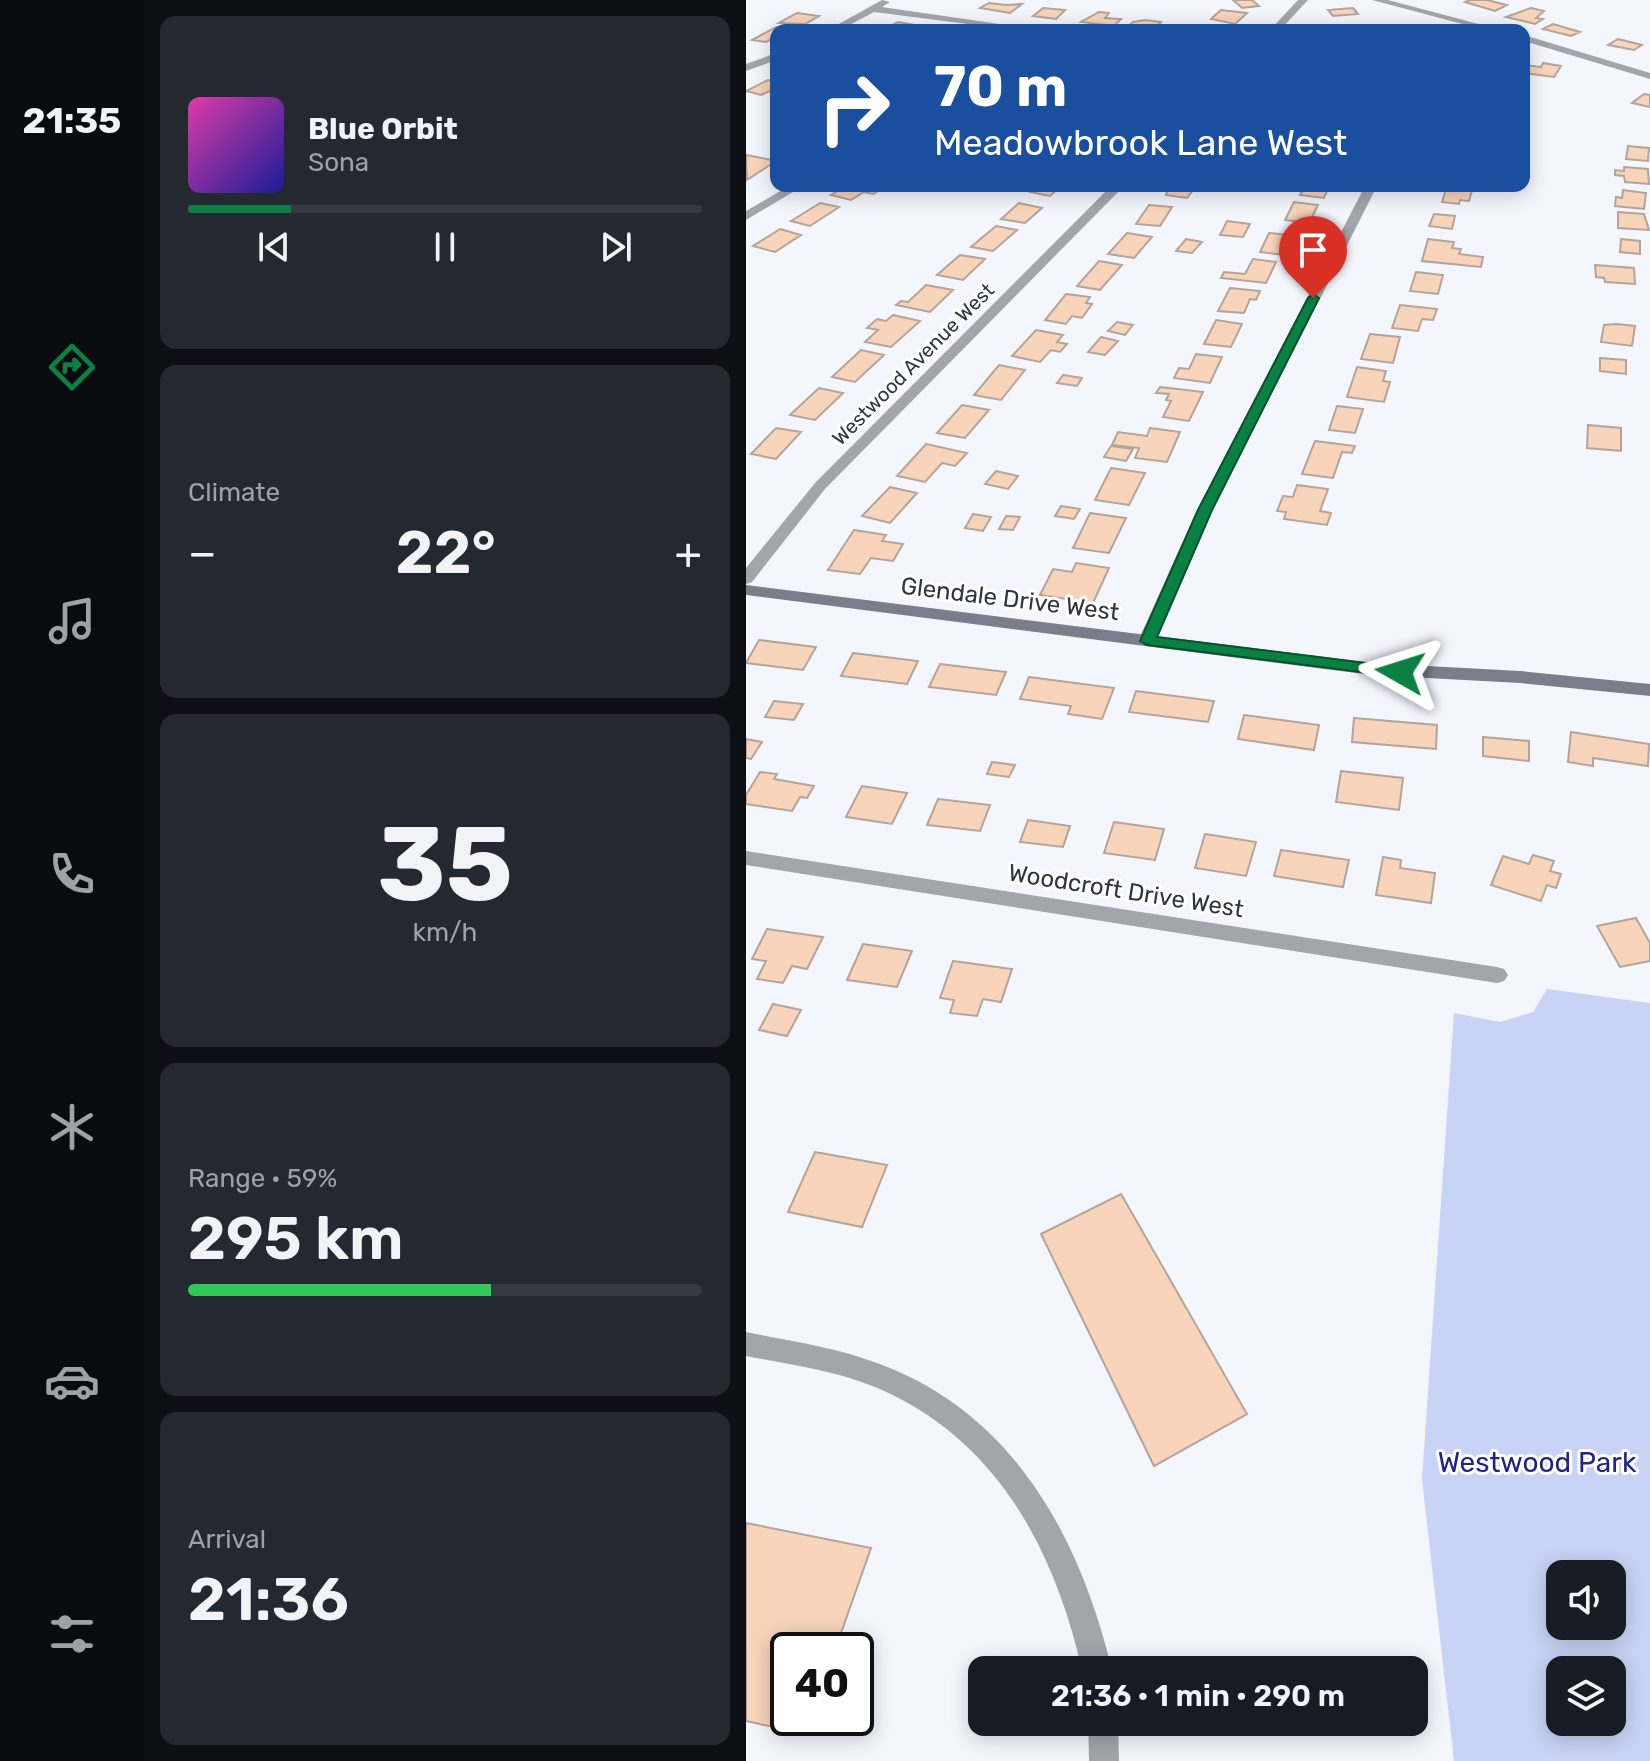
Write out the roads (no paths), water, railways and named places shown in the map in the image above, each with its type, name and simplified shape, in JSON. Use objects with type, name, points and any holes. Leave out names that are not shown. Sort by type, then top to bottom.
[{"type":"street","points":[[845,24],[889,0]]},
{"type":"street","points":[[1281,24],[1303,0]]},
{"type":"street","points":[[1377,0],[1472,24]]},
{"type":"street","points":[[874,9],[990,24]]},
{"type":"street","points":[[1530,40],[1650,76]]},
{"type":"street","points":[[746,68],[770,58]]},
{"type":"street","points":[[746,216],[787,192]]},
{"type":"street","name":"Westwood Avenue West","points":[[746,579],[820,486],[1112,192]]},
{"type":"street","points":[[1147,641],[1205,510],[1368,192]]},
{"type":"street","name":"Glendale Drive West","points":[[746,590],[1386,670],[1520,677],[1650,690]]},
{"type":"street","name":"Woodcroft Drive West","points":[[746,858],[1497,975]]},
{"type":"street","points":[[746,1344],[879,1376],[951,1416],[994,1454],[1039,1509],[1059,1546],[1080,1594],[1094,1656]]},
{"type":"street","points":[[1103,1736],[1104,1761]]},
{"type":"park label","name":"Westwood Park","points":[[1537,1462]]}]
